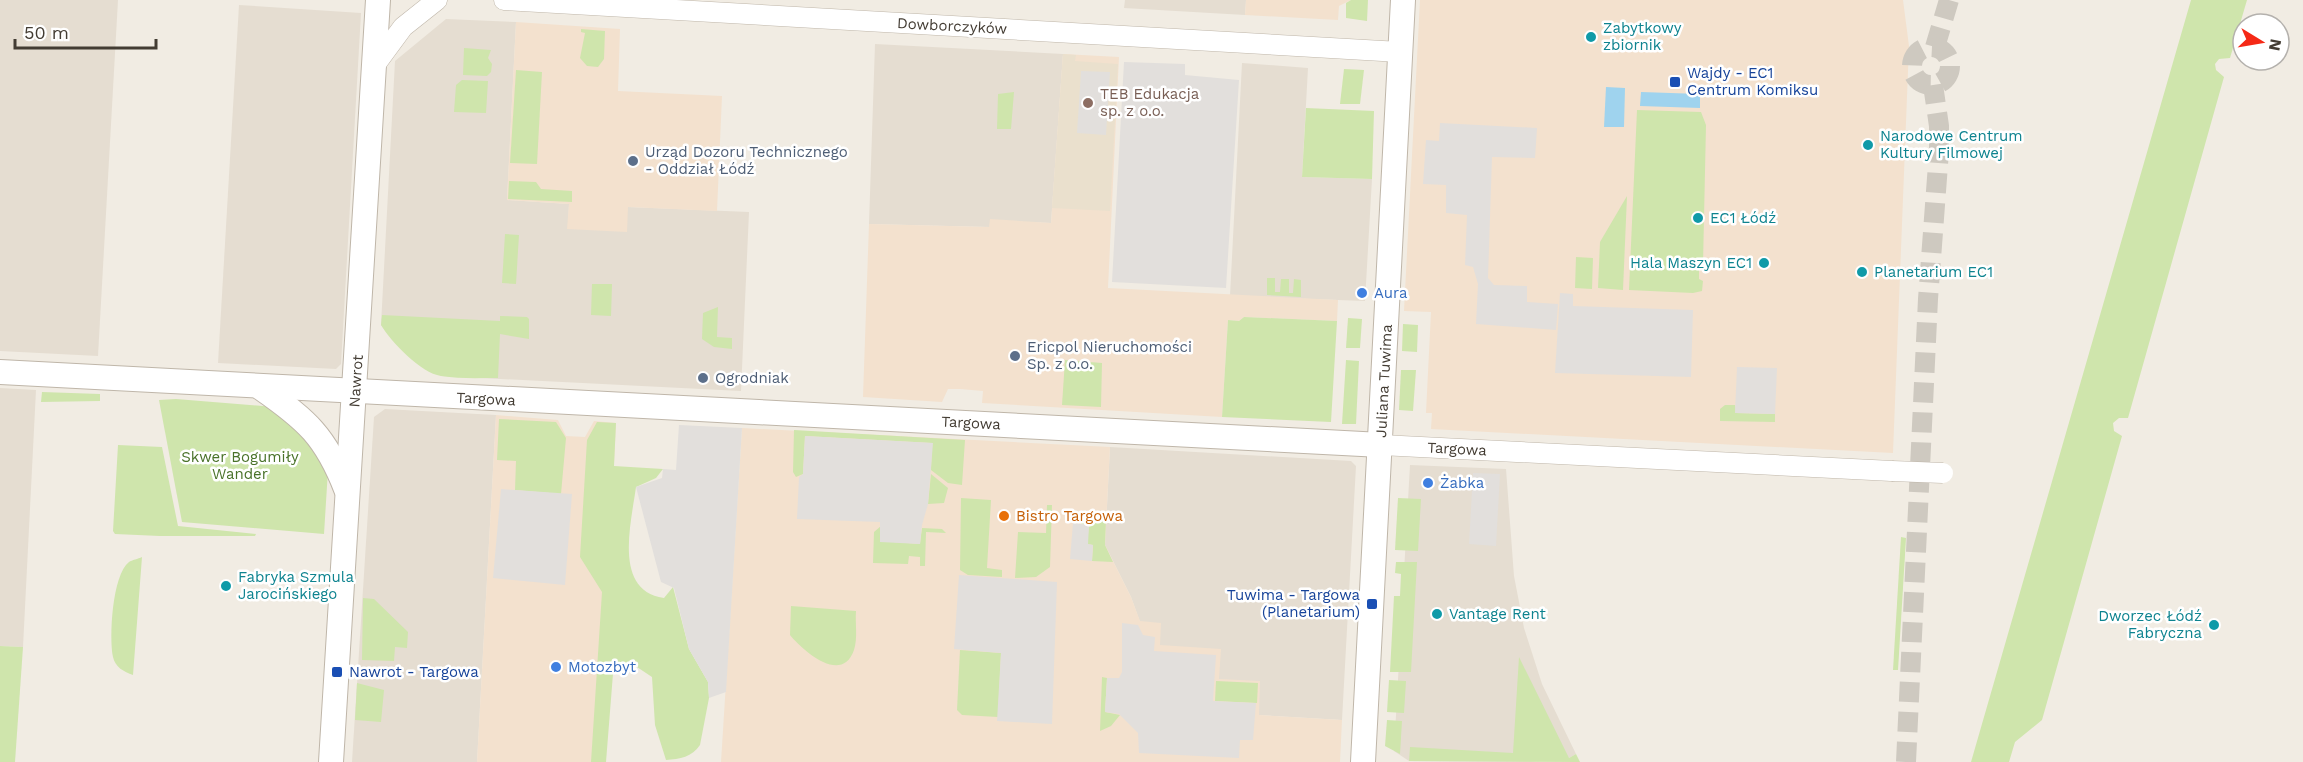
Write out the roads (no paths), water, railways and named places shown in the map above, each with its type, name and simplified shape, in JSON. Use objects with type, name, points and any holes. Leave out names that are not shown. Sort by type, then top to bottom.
[{"type":"street","name":"Nawrot","points":[[331,762],[356,392],[378,0]]},
{"type":"street","points":[[375,65],[403,27],[436,0]]},
{"type":"street","name":"Dowborczyków","points":[[504,0],[1400,52]]},
{"type":"street","name":"Juliana Tuwima","points":[[1364,762],[1403,0]]},
{"type":"street","name":"Targowa","points":[[0,372],[1381,445],[1943,472]]},
{"type":"street","points":[[259,386],[294,411],[313,430],[333,458],[348,496]]},
{"type":"water","points":[[1606,87],[1625,88],[1624,127],[1604,127]]},
{"type":"water","points":[[1641,92],[1700,94],[1700,108],[1640,106]]},
{"type":"tunnel","points":[[1935,47],[1949,0]]},
{"type":"tunnel","points":[[1931,47],[1944,53],[1950,66],[1944,79],[1931,85],[1918,79],[1912,66],[1918,53],[1931,47]]},
{"type":"tunnel","points":[[1906,762],[1928,299],[1939,151],[1939,126],[1933,85]]},
{"type":"place","name":"Zabytkowy zbiornik","points":[[1591,37]]},
{"type":"place","name":"Wajdy - EC1 Centrum Komiksu","points":[[1675,82]]},
{"type":"place","name":"TEB Edukacja sp. z o.o.","points":[[1088,103]]},
{"type":"place","name":"Narodowe Centrum Kultury Filmowej","points":[[1868,145]]},
{"type":"place","name":"Urząd Dozoru Technicznego - Oddział Łódź","points":[[633,161]]},
{"type":"place","name":"EC1 Łódź","points":[[1698,218]]},
{"type":"place","name":"Hala Maszyn EC1","points":[[1764,263]]},
{"type":"place","name":"Planetarium EC1","points":[[1862,272]]},
{"type":"place","name":"Aura","points":[[1362,293]]},
{"type":"place","name":"Ericpol Nieruchomości Sp. z o.o.","points":[[1015,356]]},
{"type":"place","name":"Ogrodniak","points":[[703,378]]},
{"type":"place","name":"Żabka","points":[[1428,483]]},
{"type":"place","name":"Bistro Targowa","points":[[1004,516]]},
{"type":"place","name":"Fabryka Szmula Jarocińskiego","points":[[226,586]]},
{"type":"place","name":"Tuwima - Targowa (Planetarium)","points":[[1372,604]]},
{"type":"place","name":"Vantage Rent","points":[[1437,614]]},
{"type":"place","name":"Dworzec Łódź Fabryczna","points":[[2214,625]]},
{"type":"place","name":"Motozbyt","points":[[556,667]]},
{"type":"place","name":"Nawrot - Targowa","points":[[337,672]]},
{"type":"park label","name":"Skwer Bogumiły Wander","points":[[240,466]]}]
